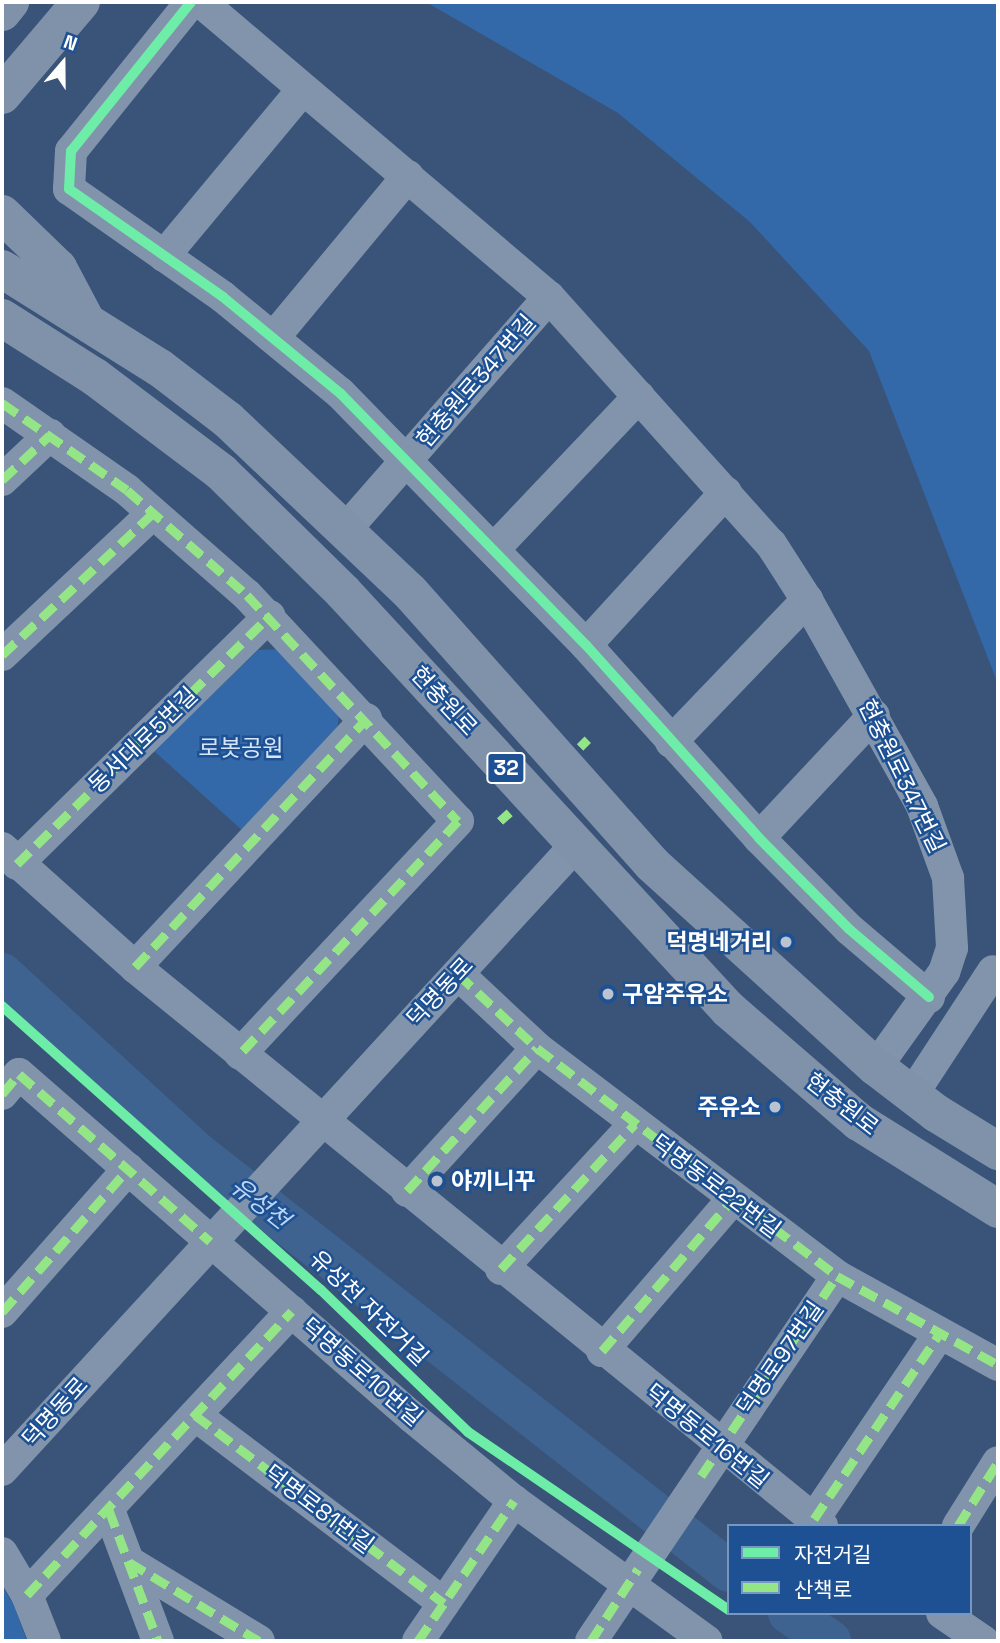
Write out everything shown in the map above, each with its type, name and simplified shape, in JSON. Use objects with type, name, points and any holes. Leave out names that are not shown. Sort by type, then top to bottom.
[{"type":"main road","points":[[2,12],[10,2]]},
{"type":"main road","points":[[2,121],[12,83],[82,2]]},
{"type":"main road","points":[[2,214],[58,268],[85,319]]},
{"type":"main road","name":"현충원로","points":[[2,269],[85,319],[228,420],[346,528],[471,660],[652,864],[876,1067],[912,1095],[998,1151]]},
{"type":"main road","name":"현충원로","points":[[6,321],[95,377],[221,472],[343,592],[728,1009],[859,1122],[998,1209]]},
{"type":"street","points":[[191,2],[71,151],[69,189],[275,336],[408,458],[586,645],[759,838],[849,929],[929,997]]},
{"type":"street","name":"현충원로347번길","points":[[201,2],[549,297],[771,544],[807,600],[874,715],[939,844],[948,878],[952,948],[929,997],[876,1067]]},
{"type":"street","points":[[163,256],[303,89]]},
{"type":"street","points":[[275,336],[408,176]]},
{"type":"street","name":"현충원로347번길","points":[[346,528],[549,297]]},
{"type":"street","points":[[495,548],[639,396]]},
{"type":"street","points":[[2,403],[153,513],[269,616],[458,821],[240,1054]]},
{"type":"street","points":[[2,480],[50,436]]},
{"type":"street","points":[[586,645],[726,492]]},
{"type":"street","points":[[2,656],[153,513]]},
{"type":"street","points":[[671,742],[807,600]]},
{"type":"street","name":"동서대로5번길","points":[[269,616],[9,856],[135,967],[240,1054],[314,1130]]},
{"type":"street","points":[[759,838],[874,715]]},
{"type":"street","points":[[135,967],[366,719]]},
{"type":"street","name":"덕명동로","points":[[2,1470],[575,846]]},
{"type":"street","points":[[912,1095],[993,971]]},
{"type":"street","name":"덕명동로22번길","points":[[458,974],[537,1048],[732,1200],[837,1276],[938,1336],[998,1365]]},
{"type":"street","points":[[407,1191],[537,1048]]},
{"type":"street","name":"덕명동로10번길","points":[[2,1094],[19,1074],[128,1169],[216,1235],[292,1311],[514,1501],[633,1577],[707,1641]]},
{"type":"street","points":[[501,1269],[635,1124]]},
{"type":"street","name":"덕명동로16번길","points":[[314,1130],[407,1191],[719,1447],[818,1523],[938,1336]]},
{"type":"street","points":[[2,1312],[128,1169]]},
{"type":"street","points":[[603,1352],[732,1200]]},
{"type":"street","name":"덕명로97번길","points":[[633,1577],[837,1276]]},
{"type":"street","points":[[27,1595],[292,1311]]},
{"type":"street","name":"덕명로81번길","points":[[195,1415],[444,1604]]},
{"type":"street","points":[[959,1524],[998,1462]]},
{"type":"street","points":[[418,1641],[514,1501]]},
{"type":"street","points":[[109,1510],[158,1641]]},
{"type":"street","points":[[2,1553],[27,1595],[46,1641]]},
{"type":"street","points":[[129,1562],[259,1641]]},
{"type":"street","points":[[591,1641],[633,1577]]},
{"type":"street","points":[[945,1615],[983,1641]]},
{"type":"green space","points":[[426,2],[998,2],[998,684],[869,351],[750,222],[618,113]]},
{"type":"green space","name":"로봇공원","points":[[284,649],[340,710],[337,729],[243,831],[154,751],[258,650]]},
{"type":"green space","points":[[2,1586],[14,1605],[27,1641],[2,1641]]},
{"type":"waterway","name":"유성천","points":[[2,974],[198,1154],[727,1569]]},
{"type":"waterway","name":"유성천","points":[[792,1615],[830,1641]]},
{"type":"marked path","points":[[2,403],[127,490],[247,595],[458,821],[240,1054]]},
{"type":"marked path","points":[[2,480],[50,435]]},
{"type":"marked path","points":[[2,655],[153,513]]},
{"type":"marked path","points":[[17,864],[269,616]]},
{"type":"marked path","points":[[135,967],[366,719]]},
{"type":"marked path","points":[[580,747],[588,739]]},
{"type":"marked path","points":[[500,821],[510,812]]},
{"type":"marked path","points":[[458,974],[537,1048],[837,1276],[998,1365]]},
{"type":"marked path","points":[[407,1191],[537,1048]]},
{"type":"marked path","points":[[2,1094],[19,1074],[210,1241]]},
{"type":"marked path","points":[[501,1269],[635,1124]]},
{"type":"marked path","points":[[2,1312],[128,1169]]},
{"type":"marked path","points":[[602,1351],[732,1200]]},
{"type":"marked path","points":[[701,1476],[837,1276]]},
{"type":"marked path","points":[[27,1595],[292,1311]]},
{"type":"marked path","points":[[814,1519],[938,1336]]},
{"type":"marked path","points":[[195,1415],[444,1603]]},
{"type":"marked path","points":[[959,1524],[998,1462]]},
{"type":"marked path","points":[[418,1641],[514,1501]]},
{"type":"marked path","points":[[109,1510],[158,1641]]},
{"type":"marked path","points":[[129,1562],[259,1641]]},
{"type":"marked path","points":[[591,1641],[638,1569]]},
{"type":"cycle path","points":[[191,2],[71,151],[69,189],[223,297],[340,393],[586,645],[759,838],[849,929],[929,997]]},
{"type":"cycle path","name":"유성천 자전거길","points":[[2,1006],[321,1290],[468,1432],[727,1609]]},
{"type":"place","name":"덕명네거리","points":[[786,942]]},
{"type":"place","name":"구암주유소","points":[[608,994]]},
{"type":"place","name":"주유소","points":[[775,1107]]},
{"type":"place","name":"야끼니꾸","points":[[437,1181]]}]
